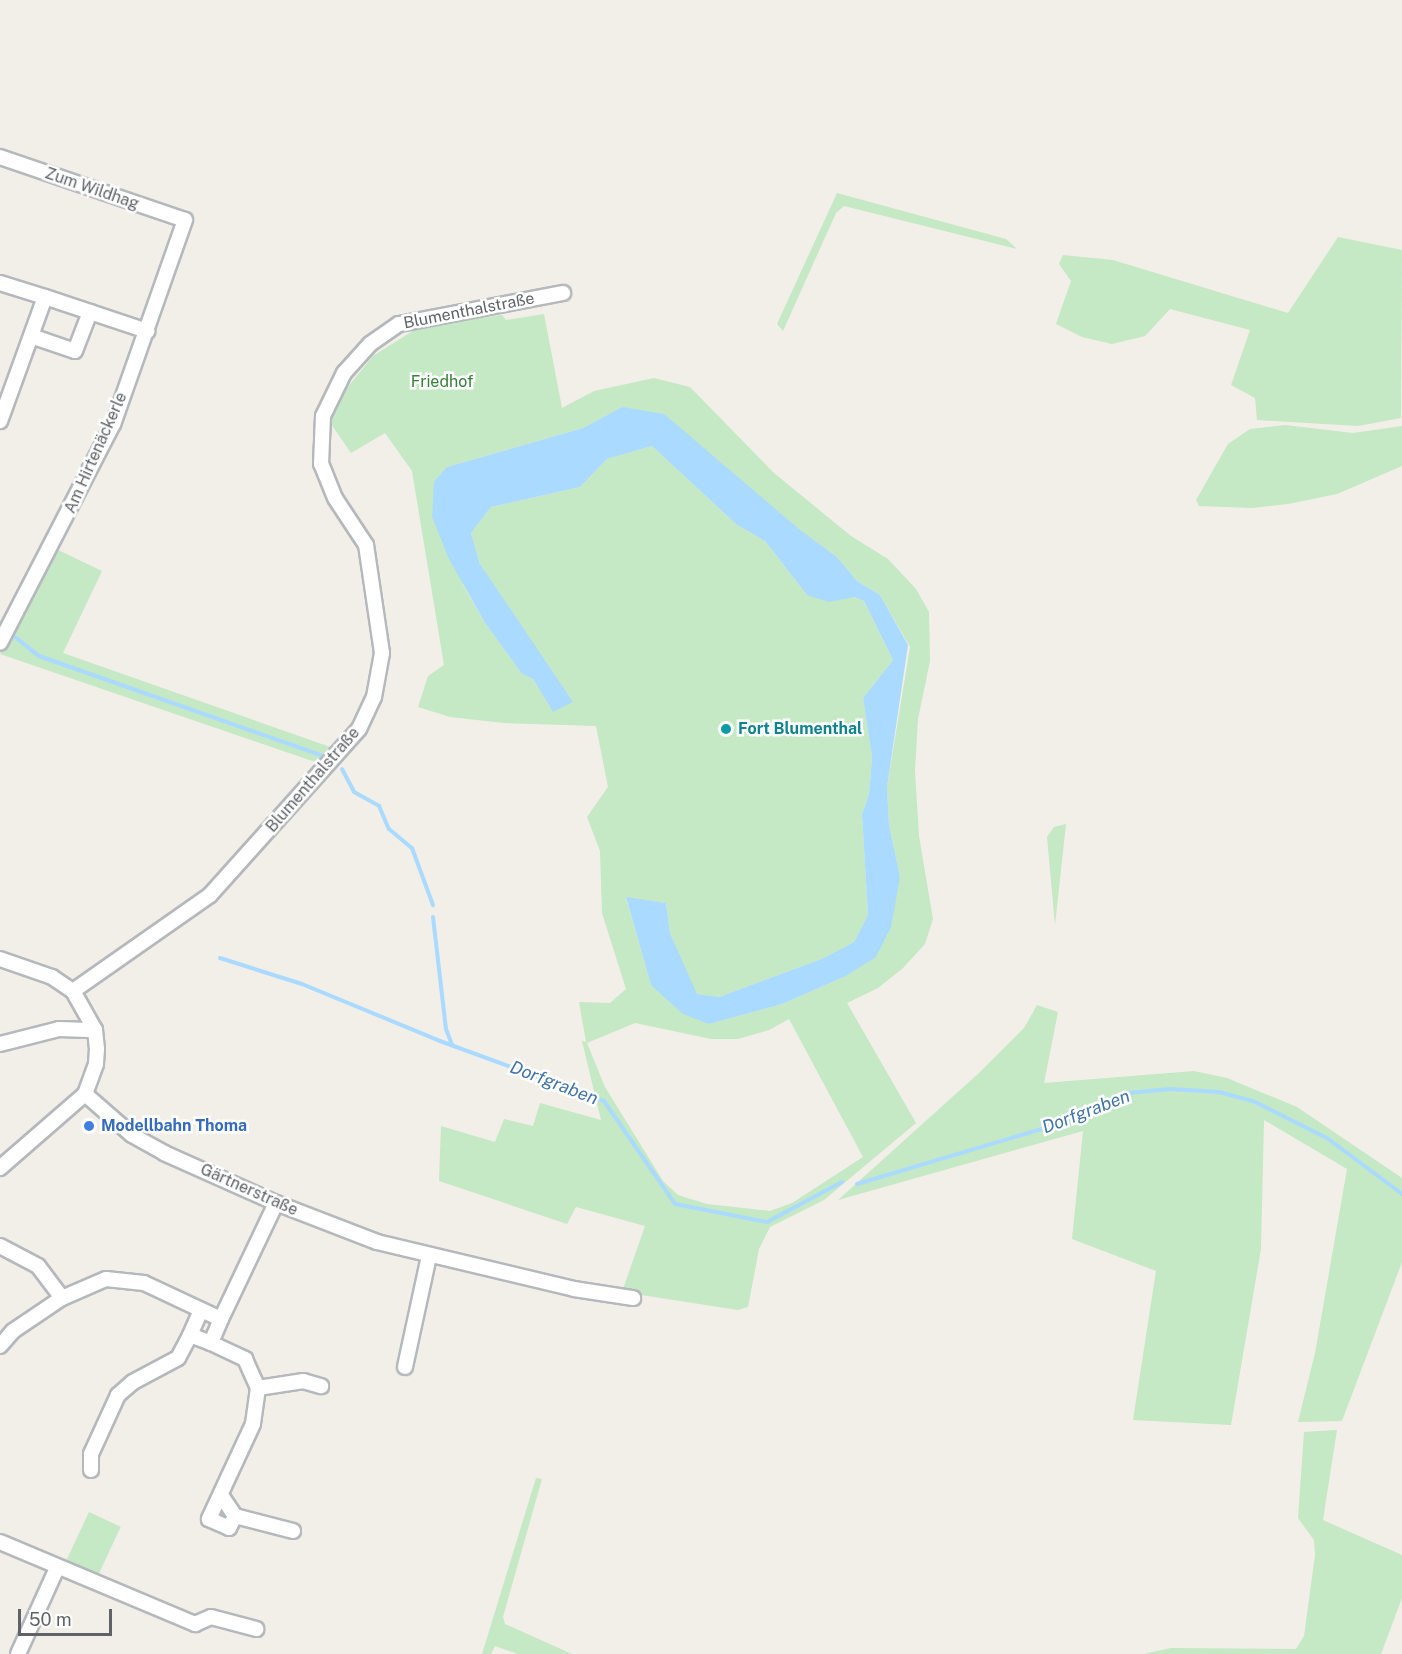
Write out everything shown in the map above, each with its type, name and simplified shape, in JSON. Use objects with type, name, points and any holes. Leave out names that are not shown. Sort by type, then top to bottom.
[{"type":"street","name":"Zum Wildhag","points":[[0,157],[185,220]]},
{"type":"street","name":"Am Hirtenäckerle","points":[[0,643],[94,466],[147,331],[185,220]]},
{"type":"street","points":[[0,283],[147,331]]},
{"type":"street","name":"Blumenthalstraße","points":[[73,991],[210,895],[359,729],[374,697],[382,653],[366,545],[334,498],[321,464],[320,429],[344,373],[370,344],[399,324],[563,293]]},
{"type":"street","points":[[0,421],[45,297]]},
{"type":"street","points":[[31,336],[75,351],[90,312]]},
{"type":"street","points":[[0,959],[52,977],[73,991],[94,1030],[96,1064],[85,1094],[0,1168]]},
{"type":"street","points":[[0,1044],[59,1029],[94,1030]]},
{"type":"street","name":"Gärtnerstraße","points":[[85,1094],[132,1135],[276,1203],[377,1242],[574,1289],[633,1298]]},
{"type":"street","points":[[211,1343],[276,1203]]},
{"type":"street","points":[[0,1246],[38,1266],[62,1298]]},
{"type":"street","points":[[405,1367],[429,1256]]},
{"type":"street","points":[[0,1346],[13,1331],[62,1298],[99,1281],[131,1279],[221,1319]]},
{"type":"street","points":[[90,1470],[91,1454],[118,1395],[134,1382],[178,1358],[201,1310]]},
{"type":"street","points":[[190,1335],[245,1359],[258,1388],[253,1424],[209,1519],[229,1528],[235,1516]]},
{"type":"street","points":[[258,1388],[303,1382],[321,1386]]},
{"type":"street","points":[[220,1495],[235,1516],[293,1531]]},
{"type":"street","points":[[0,1542],[57,1568],[195,1624],[211,1617],[256,1629]]},
{"type":"street","points":[[18,1654],[57,1568]]},
{"type":"green space","points":[[837,193],[1006,239],[1017,249],[844,206],[836,213],[783,331],[777,324]]},
{"type":"green space","points":[[1338,237],[1402,250],[1401,418],[1358,426],[1257,420],[1255,398],[1231,385],[1250,330],[1170,309],[1145,336],[1112,344],[1082,337],[1056,324],[1071,281],[1059,264],[1063,255],[1113,260],[1288,313]]},
{"type":"green space","name":"Friedhof","points":[[544,314],[562,408],[594,391],[654,378],[690,387],[774,473],[851,536],[888,559],[916,589],[929,612],[930,661],[918,719],[915,771],[919,836],[933,919],[925,944],[903,968],[878,988],[847,1003],[916,1123],[824,1200],[770,1227],[759,1249],[748,1307],[738,1310],[622,1292],[645,1226],[576,1207],[567,1224],[439,1181],[441,1126],[495,1142],[504,1119],[533,1126],[540,1103],[601,1120],[582,1041],[586,1042],[579,1002],[610,1003],[626,989],[602,913],[600,851],[587,817],[608,787],[596,726],[504,723],[450,717],[418,707],[428,676],[444,665],[412,471],[385,433],[351,453],[329,421],[342,394],[373,356],[419,327],[502,315],[506,320]],"holes":[[[622,407],[837,557],[857,581],[880,595],[910,647],[887,787],[889,825],[900,877],[844,977],[782,1004],[709,1024],[651,985],[626,898],[666,903],[670,933],[696,994],[719,997],[824,958],[854,942],[868,915],[862,814],[869,794],[872,757],[863,698],[893,660],[864,601],[854,597],[807,595],[765,541],[737,525],[652,446],[607,459],[580,487],[491,507],[471,533],[480,564],[514,616],[553,712],[533,679],[522,674],[485,623],[463,585],[447,467],[583,428]],[[789,1019],[863,1157],[792,1203],[770,1211],[707,1204],[678,1195],[663,1181],[605,1087],[587,1043],[635,1023],[711,1039],[738,1039],[769,1030]]]},
{"type":"green space","points":[[1285,425],[1353,433],[1402,426],[1402,466],[1337,494],[1288,504],[1252,508],[1199,506],[1196,500],[1228,444],[1250,429]]},
{"type":"green space","points":[[56,549],[102,571],[63,653],[336,749],[321,764],[0,654]]},
{"type":"green space","points":[[1066,824],[1055,925],[1047,837],[1054,827]]},
{"type":"green space","points":[[1037,1005],[1058,1012],[1044,1083],[1194,1071],[1227,1078],[1297,1107],[1402,1178],[1402,1262],[1342,1421],[1298,1422],[1315,1353],[1347,1169],[1264,1120],[1261,1249],[1231,1425],[1133,1420],[1156,1271],[1072,1239],[1083,1131],[838,1200],[979,1073],[1024,1028]]},
{"type":"green space","points":[[1337,1430],[1323,1520],[1402,1555],[1402,1598],[1381,1654],[1143,1654],[1171,1648],[1296,1649],[1304,1636],[1315,1555],[1314,1540],[1298,1518],[1304,1432]]},
{"type":"green space","points":[[536,1478],[542,1479],[503,1617],[505,1624],[572,1654],[518,1654],[495,1646],[491,1654],[482,1654]]},
{"type":"green space","points":[[89,1512],[121,1527],[97,1578],[65,1564]]},
{"type":"water","points":[[622,407],[664,414],[800,530],[837,557],[857,581],[880,595],[908,645],[887,787],[889,825],[900,877],[891,927],[876,957],[844,977],[782,1004],[709,1024],[683,1014],[651,985],[626,897],[666,903],[670,933],[697,994],[719,997],[824,958],[854,942],[868,915],[862,814],[869,794],[872,757],[863,698],[893,660],[864,601],[854,597],[829,602],[807,595],[765,541],[737,525],[652,446],[607,459],[580,487],[491,507],[471,533],[480,564],[573,702],[553,712],[533,679],[522,674],[485,623],[449,559],[432,517],[434,482],[447,467],[583,428]]},
{"type":"waterway","points":[[14,636],[39,656],[323,756]]},
{"type":"waterway","points":[[342,769],[354,792],[379,806],[389,829],[412,848],[433,905]]},
{"type":"waterway","points":[[433,917],[446,1029],[452,1045]]},
{"type":"waterway","name":"Dorfgraben","points":[[220,958],[302,984],[440,1041],[604,1101],[675,1204],[767,1222],[842,1182]]},
{"type":"waterway","name":"Dorfgraben","points":[[857,1184],[1082,1117],[1129,1093],[1170,1089],[1219,1092],[1253,1101],[1327,1138],[1402,1194]]},
{"type":"place","name":"Fort Blumenthal","points":[[726,729]]},
{"type":"place","name":"Modellbahn Thoma","points":[[89,1126]]}]
